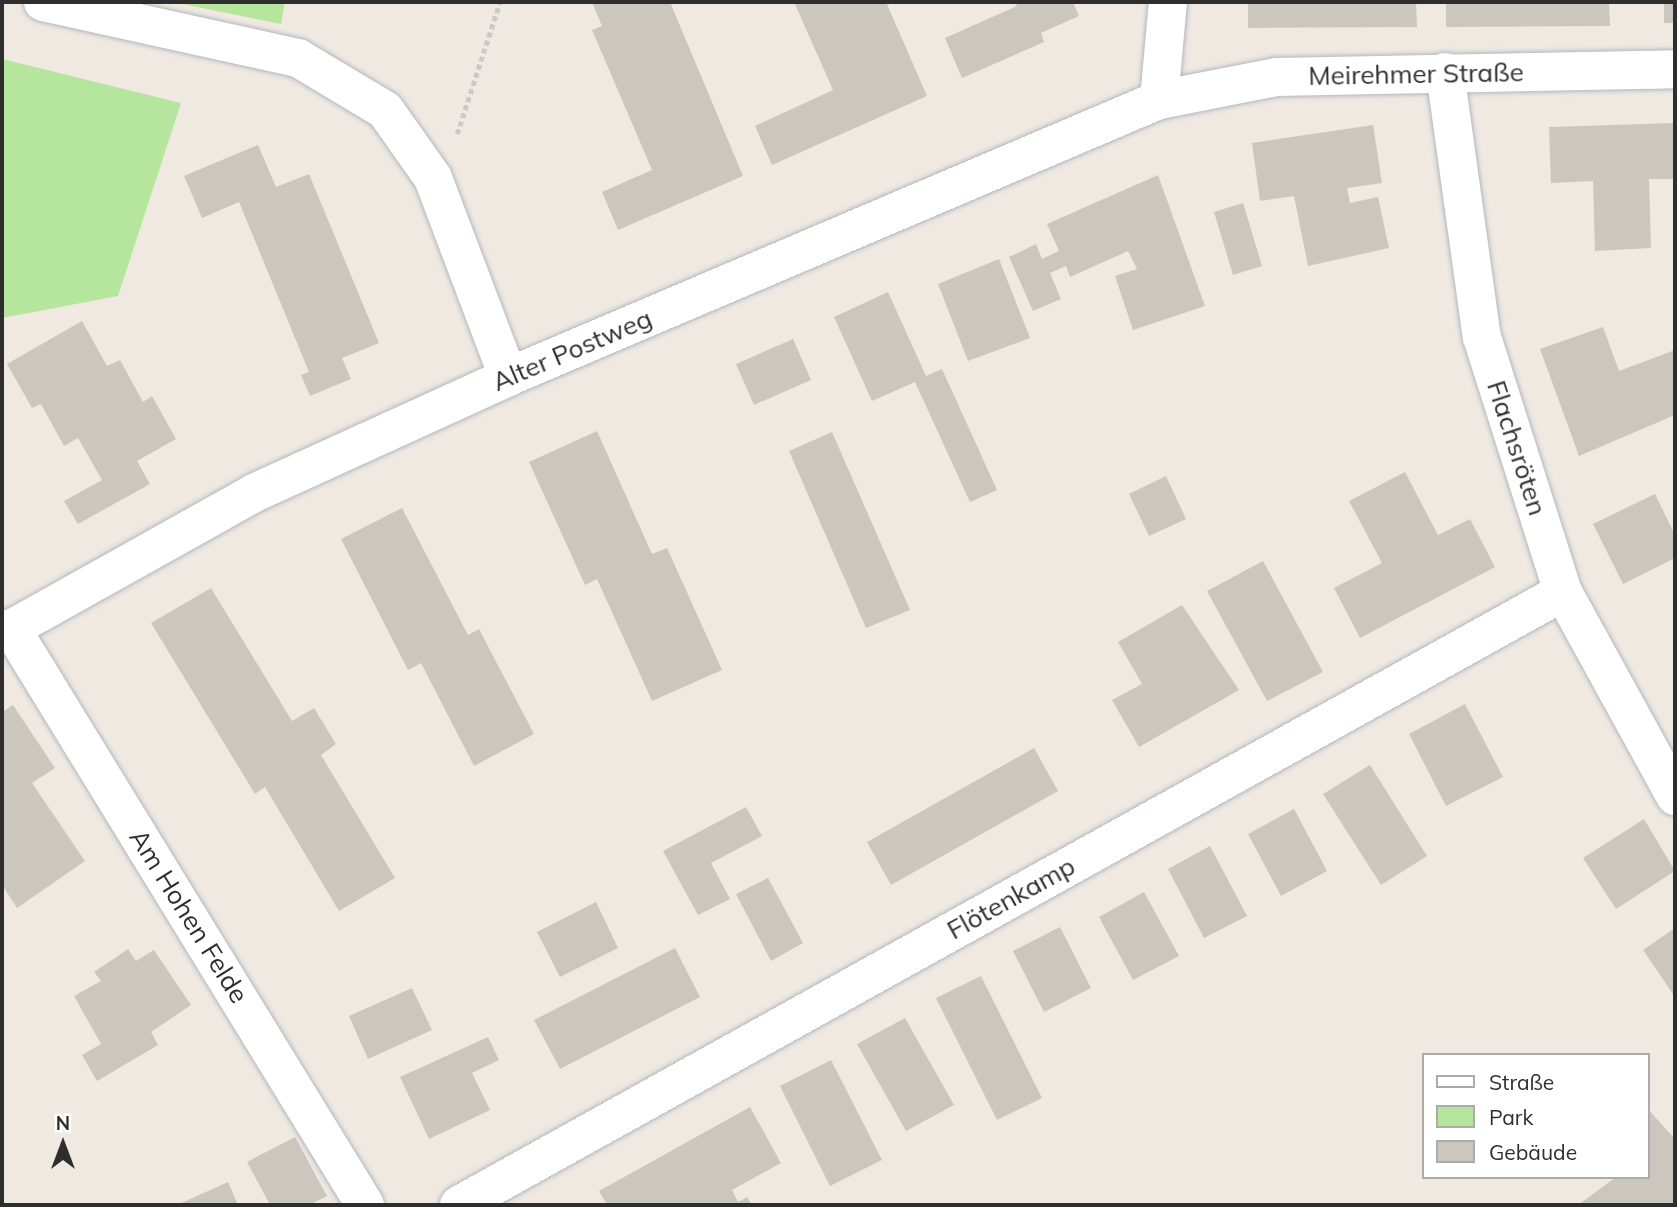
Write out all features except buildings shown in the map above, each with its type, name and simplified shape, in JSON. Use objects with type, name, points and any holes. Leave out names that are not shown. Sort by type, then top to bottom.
[{"type":"street","points":[[43,2],[298,58],[385,110],[433,178],[508,377]]},
{"type":"street","points":[[1159,100],[1168,2]]},
{"type":"street","name":"Meirehmer Straße","points":[[1159,100],[1276,77],[1675,69]]},
{"type":"street","name":"Flachsröten","points":[[1445,72],[1482,337],[1563,592],[1675,796]]},
{"type":"street","name":"Alter Postweg","points":[[7,631],[254,493],[508,377],[1159,100]]},
{"type":"street","name":"Flötenkamp","points":[[459,1205],[1563,592]]},
{"type":"street","name":"Am Hohen Felde","points":[[7,631],[365,1205]]},
{"type":"path","points":[[433,178],[456,139],[500,2]]},
{"type":"green space","points":[[173,2],[285,2],[281,24]]},
{"type":"green space","points":[[2,59],[181,103],[118,296],[2,318]]}]
